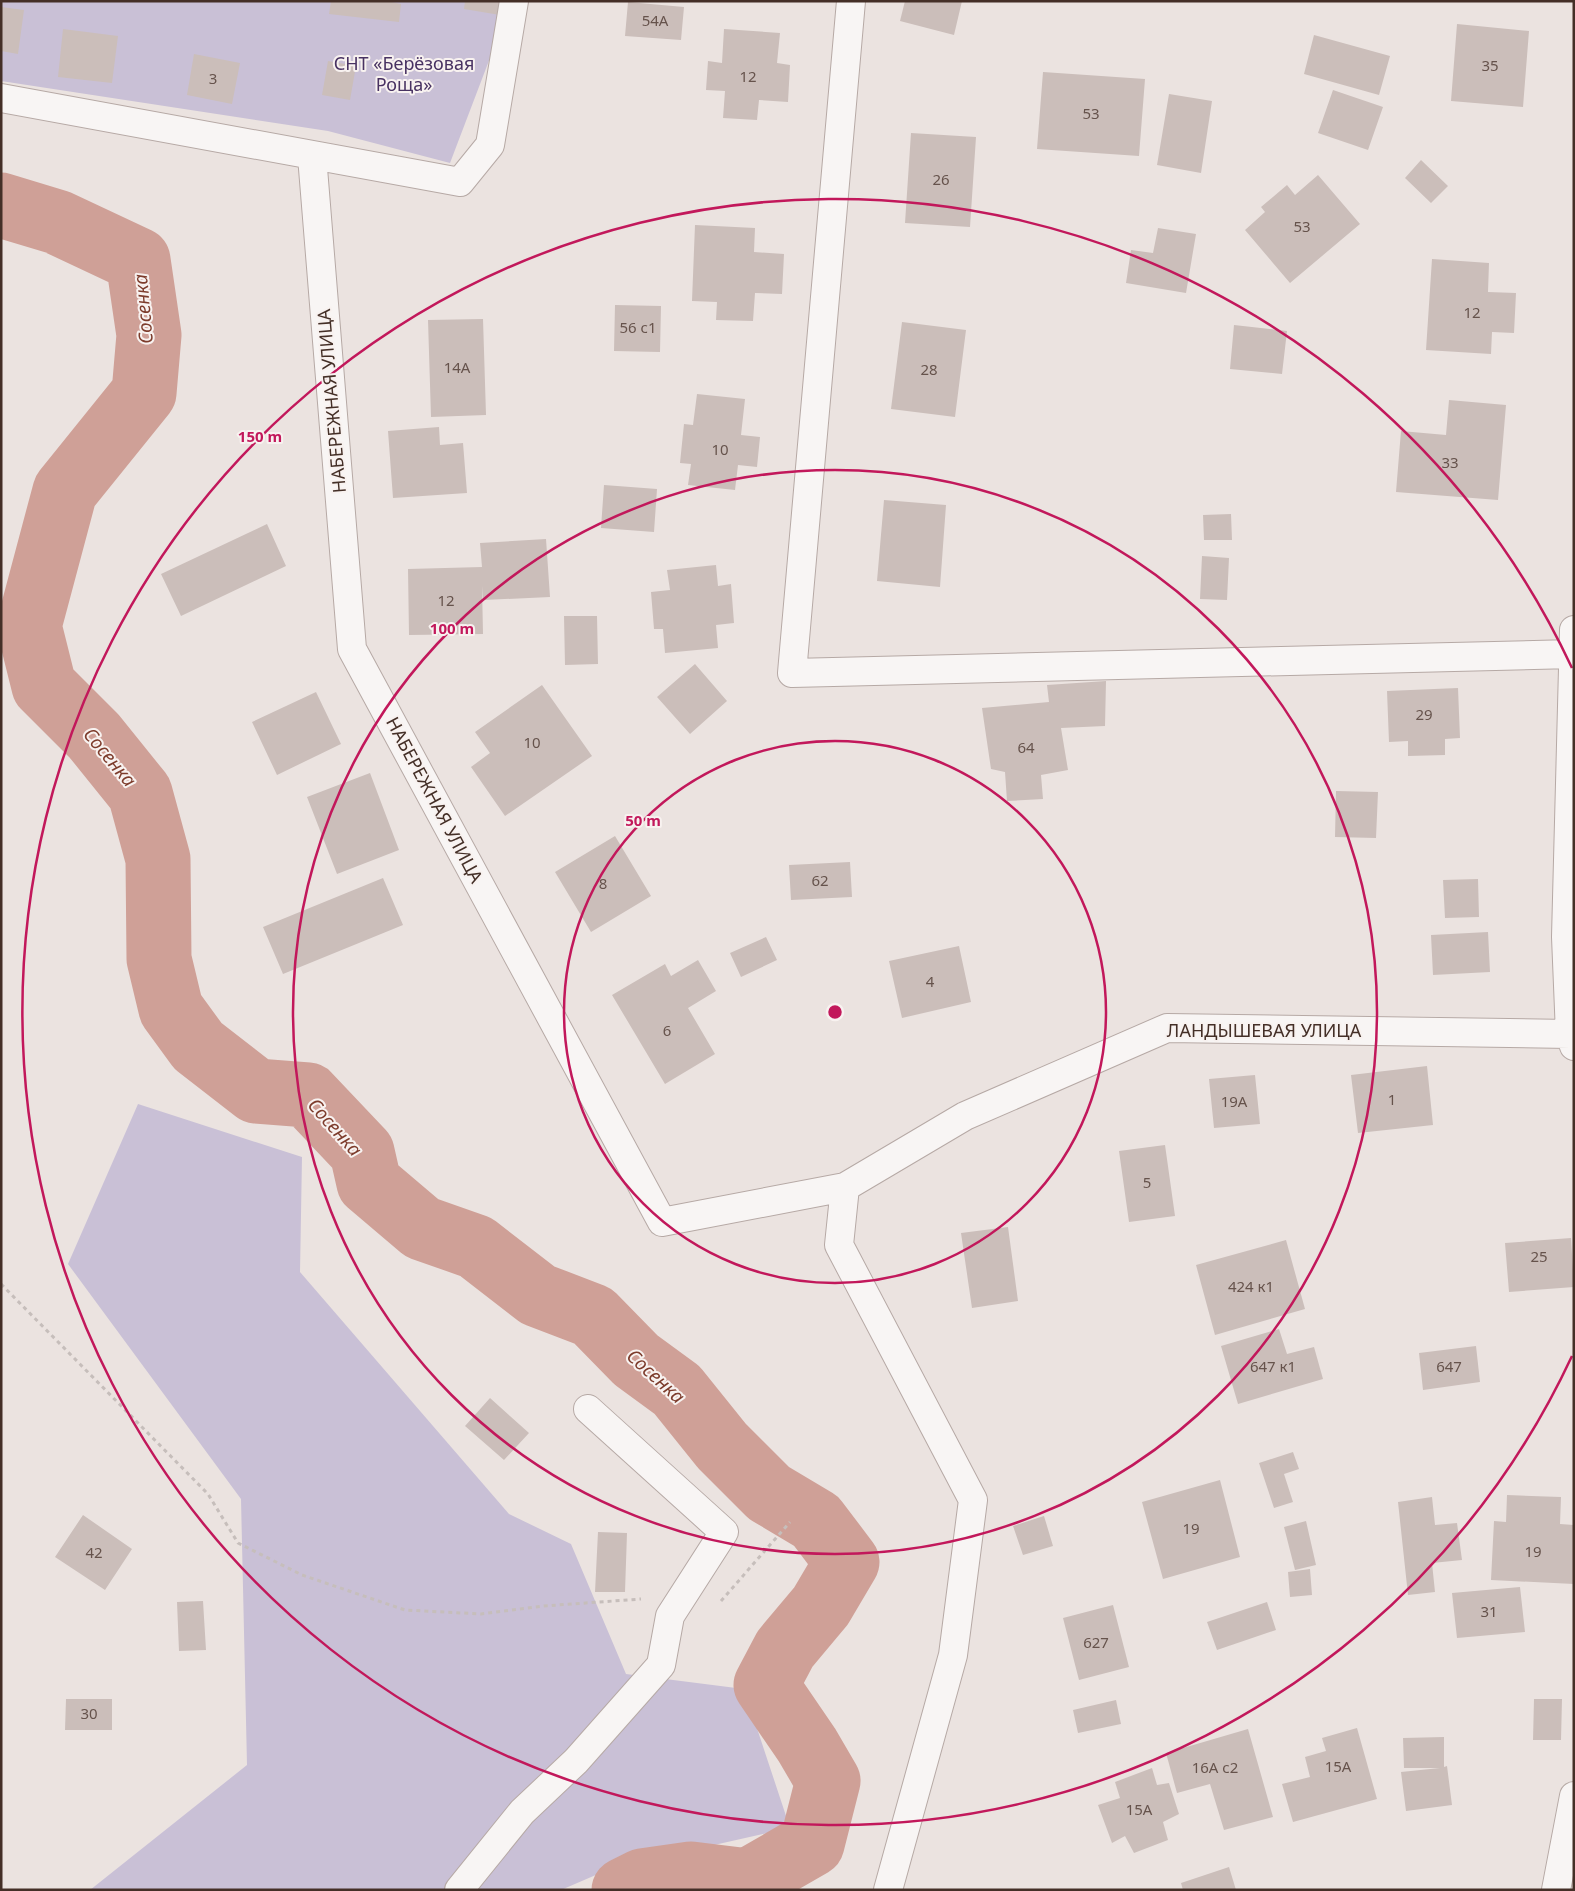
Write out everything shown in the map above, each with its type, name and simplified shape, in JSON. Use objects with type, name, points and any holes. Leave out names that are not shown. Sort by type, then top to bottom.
[{"type":"street","points":[[1,98],[460,182],[490,145],[514,1]]},
{"type":"street","points":[[851,1],[792,673],[1573,642],[1570,938],[1572,1040]]},
{"type":"street","name":"НАБЕРЕЖНАЯ УЛИЦА","points":[[312,156],[352,650],[662,1222],[845,1187]]},
{"type":"street","name":"ЛАНДЫШЕВАЯ УЛИЦА","points":[[845,1187],[965,1116],[1167,1028],[1572,1040]]},
{"type":"street","points":[[845,1187],[839,1245],[973,1500],[952,1655],[888,1890]]},
{"type":"street","points":[[459,1890],[522,1812],[576,1761],[661,1665],[670,1616],[724,1532],[588,1409]]},
{"type":"street","points":[[1556,1890],[1574,1796]]},
{"type":"path","points":[[1,1284],[208,1494],[238,1543],[302,1575],[405,1610],[481,1614],[544,1606],[645,1599],[670,1616]]},
{"type":"green space","name":"СНТ «Берёзовая Роща»","points":[[1,1],[506,1],[501,29],[450,163],[328,131],[1,81]]},
{"type":"green space","points":[[138,1104],[302,1157],[300,1272],[509,1514],[571,1544],[626,1674],[744,1689],[790,1828],[612,1868],[561,1890],[90,1890],[247,1765],[241,1499],[68,1264]]},
{"type":"building","points":[[331,1],[387,1],[401,4],[399,22],[329,14]]},
{"type":"building","points":[[465,1],[502,1],[500,15],[464,9]]},
{"type":"building","points":[[905,1],[962,1],[954,35],[900,21]]},
{"type":"building","points":[[628,2],[684,7],[681,40],[625,36]]},
{"type":"building","points":[[1,7],[24,10],[18,54],[1,51]]},
{"type":"building","points":[[1457,24],[1529,31],[1523,107],[1451,101]]},
{"type":"building","points":[[63,29],[118,36],[112,83],[58,77]]},
{"type":"building","points":[[724,29],[780,33],[777,63],[790,65],[788,102],[759,100],[757,120],[723,118],[725,91],[706,90],[708,61],[722,63]]},
{"type":"building","points":[[1314,35],[1390,56],[1379,95],[1304,74]]},
{"type":"building","points":[[194,54],[240,63],[232,104],[187,95]]},
{"type":"building","points":[[328,61],[356,66],[350,100],[322,95]]},
{"type":"building","points":[[1043,72],[1145,79],[1139,156],[1037,149]]},
{"type":"building","points":[[1333,90],[1383,107],[1368,150],[1318,133]]},
{"type":"building","points":[[1169,94],[1212,101],[1201,173],[1157,165]]},
{"type":"building","points":[[911,133],[976,137],[970,227],[905,223]]},
{"type":"building","points":[[1421,160],[1448,186],[1431,203],[1405,178]]},
{"type":"building","points":[[1318,175],[1360,224],[1290,283],[1245,230],[1265,212],[1261,207],[1287,185],[1295,195]]},
{"type":"building","points":[[695,225],[755,228],[754,252],[784,254],[782,294],[755,293],[753,321],[716,320],[717,302],[692,301]]},
{"type":"building","points":[[1158,228],[1196,234],[1186,293],[1126,283],[1131,250],[1153,253]]},
{"type":"building","points":[[1432,259],[1489,263],[1488,292],[1516,293],[1514,333],[1492,332],[1491,354],[1426,350]]},
{"type":"building","points":[[615,305],[661,306],[660,352],[614,351]]},
{"type":"building","points":[[483,319],[486,415],[431,417],[428,320]]},
{"type":"building","points":[[902,322],[966,330],[955,417],[891,409]]},
{"type":"building","points":[[1234,325],[1287,331],[1282,374],[1230,369]]},
{"type":"building","points":[[697,394],[745,399],[741,435],[760,437],[757,467],[738,465],[735,490],[688,485],[691,464],[680,463],[684,424],[693,425]]},
{"type":"building","points":[[1449,400],[1506,405],[1498,500],[1396,492],[1401,431],[1446,435]]},
{"type":"building","points":[[439,427],[440,445],[463,443],[467,493],[393,498],[388,431]]},
{"type":"building","points":[[604,485],[657,489],[654,532],[601,528]]},
{"type":"building","points":[[884,500],[946,505],[940,587],[877,581]]},
{"type":"building","points":[[1231,514],[1232,540],[1204,540],[1203,515]]},
{"type":"building","points":[[267,524],[286,566],[181,616],[161,574]]},
{"type":"building","points":[[546,539],[550,597],[483,600],[482,586],[483,634],[409,635],[408,569],[482,567],[480,543]]},
{"type":"building","points":[[1202,556],[1229,558],[1227,600],[1200,599]]},
{"type":"building","points":[[716,565],[718,586],[731,584],[734,623],[716,625],[718,648],[665,653],[663,629],[654,629],[651,592],[670,590],[667,570]]},
{"type":"building","points":[[564,616],[597,616],[598,664],[565,665]]},
{"type":"building","points":[[695,664],[727,701],[690,734],[657,697]]},
{"type":"building","points":[[1106,681],[1105,726],[1061,728],[1068,770],[1041,775],[1043,799],[1007,801],[1005,772],[991,769],[982,708],[1049,702],[1047,685]]},
{"type":"building","points":[[542,685],[592,756],[505,816],[471,767],[490,753],[475,732]]},
{"type":"building","points":[[1458,688],[1460,738],[1445,739],[1445,755],[1408,756],[1408,741],[1389,742],[1387,691]]},
{"type":"building","points":[[316,692],[341,744],[277,775],[252,722]]},
{"type":"building","points":[[370,773],[399,850],[337,874],[307,797]]},
{"type":"building","points":[[1336,791],[1378,792],[1376,838],[1335,837]]},
{"type":"building","points":[[615,836],[651,896],[591,932],[555,872]]},
{"type":"building","points":[[850,862],[852,897],[791,900],[789,865]]},
{"type":"building","points":[[383,878],[403,925],[283,974],[263,927]]},
{"type":"building","points":[[1478,879],[1479,917],[1445,918],[1443,880]]},
{"type":"building","points":[[1488,932],[1490,972],[1433,975],[1431,935]]},
{"type":"building","points":[[766,937],[777,960],[741,977],[730,953]]},
{"type":"building","points":[[959,946],[971,1002],[902,1018],[889,961]]},
{"type":"building","points":[[698,960],[716,991],[688,1008],[715,1054],[665,1084],[612,995],[665,964],[671,976]]},
{"type":"building","points":[[1427,1066],[1433,1125],[1358,1133],[1351,1075]]},
{"type":"building","points":[[1255,1075],[1260,1124],[1214,1128],[1209,1079]]},
{"type":"building","points":[[1165,1145],[1175,1216],[1129,1222],[1119,1151]]},
{"type":"building","points":[[1008,1227],[1018,1301],[972,1308],[961,1233]]},
{"type":"building","points":[[1571,1238],[1574,1287],[1509,1292],[1505,1243]]},
{"type":"building","points":[[1286,1240],[1305,1309],[1215,1335],[1196,1265]]},
{"type":"building","points":[[1279,1329],[1287,1354],[1314,1347],[1323,1379],[1238,1404],[1221,1346]]},
{"type":"building","points":[[1476,1346],[1480,1382],[1423,1390],[1419,1353]]},
{"type":"building","points":[[490,1398],[529,1433],[504,1460],[465,1426]]},
{"type":"building","points":[[1293,1452],[1299,1469],[1284,1474],[1293,1502],[1274,1508],[1259,1463]]},
{"type":"building","points":[[1220,1480],[1240,1557],[1163,1579],[1142,1502]]},
{"type":"building","points":[[1507,1495],[1561,1497],[1560,1524],[1574,1525],[1574,1584],[1491,1580],[1494,1521],[1506,1522]]},
{"type":"building","points":[[1432,1497],[1435,1525],[1457,1523],[1462,1560],[1432,1563],[1435,1592],[1408,1595],[1398,1502]]},
{"type":"building","points":[[83,1515],[132,1549],[105,1590],[55,1557]]},
{"type":"building","points":[[1044,1516],[1053,1546],[1023,1555],[1013,1526]]},
{"type":"building","points":[[1306,1521],[1316,1565],[1295,1570],[1284,1527]]},
{"type":"building","points":[[598,1532],[627,1533],[625,1592],[595,1592]]},
{"type":"building","points":[[1310,1569],[1312,1595],[1290,1597],[1288,1572]]},
{"type":"building","points":[[1520,1587],[1525,1632],[1457,1638],[1452,1593]]},
{"type":"building","points":[[203,1601],[206,1650],[179,1651],[177,1602]]},
{"type":"building","points":[[1267,1602],[1276,1630],[1217,1650],[1207,1622]]},
{"type":"building","points":[[1113,1605],[1129,1667],[1079,1680],[1063,1618]]},
{"type":"building","points":[[66,1699],[112,1699],[112,1730],[65,1730]]},
{"type":"building","points":[[1534,1699],[1562,1699],[1561,1740],[1533,1740]]},
{"type":"building","points":[[1116,1700],[1121,1724],[1078,1733],[1073,1710]]},
{"type":"building","points":[[1357,1728],[1377,1799],[1293,1822],[1282,1784],[1310,1777],[1305,1757],[1326,1751],[1322,1738]]},
{"type":"building","points":[[1248,1729],[1273,1817],[1224,1830],[1210,1784],[1177,1793],[1166,1753]]},
{"type":"building","points":[[1444,1737],[1444,1767],[1447,1766],[1452,1805],[1406,1811],[1401,1772],[1440,1768],[1404,1768],[1403,1738]]},
{"type":"building","points":[[1152,1768],[1157,1785],[1169,1783],[1179,1814],[1163,1822],[1168,1840],[1134,1853],[1125,1836],[1112,1843],[1098,1805],[1120,1798],[1115,1782]]},
{"type":"building","points":[[1229,1867],[1236,1890],[1183,1890],[1181,1883]]},
{"type":"waterway","name":"Сосенка","points":[[1,205],[57,222],[138,260],[149,335],[144,393],[65,491],[29,626],[44,686],[94,736],[140,793],[158,859],[159,959],[171,1009],[198,1046],[256,1091],[308,1095],[362,1152],[369,1183],[422,1228],[476,1247],[538,1295],[593,1316],[636,1360],[677,1390],[722,1446],[769,1493],[816,1521],[847,1562],[821,1606],[785,1649],[766,1685],[807,1745],[828,1781],[812,1844],[748,1881],[691,1874],[642,1881],[624,1890]]}]
